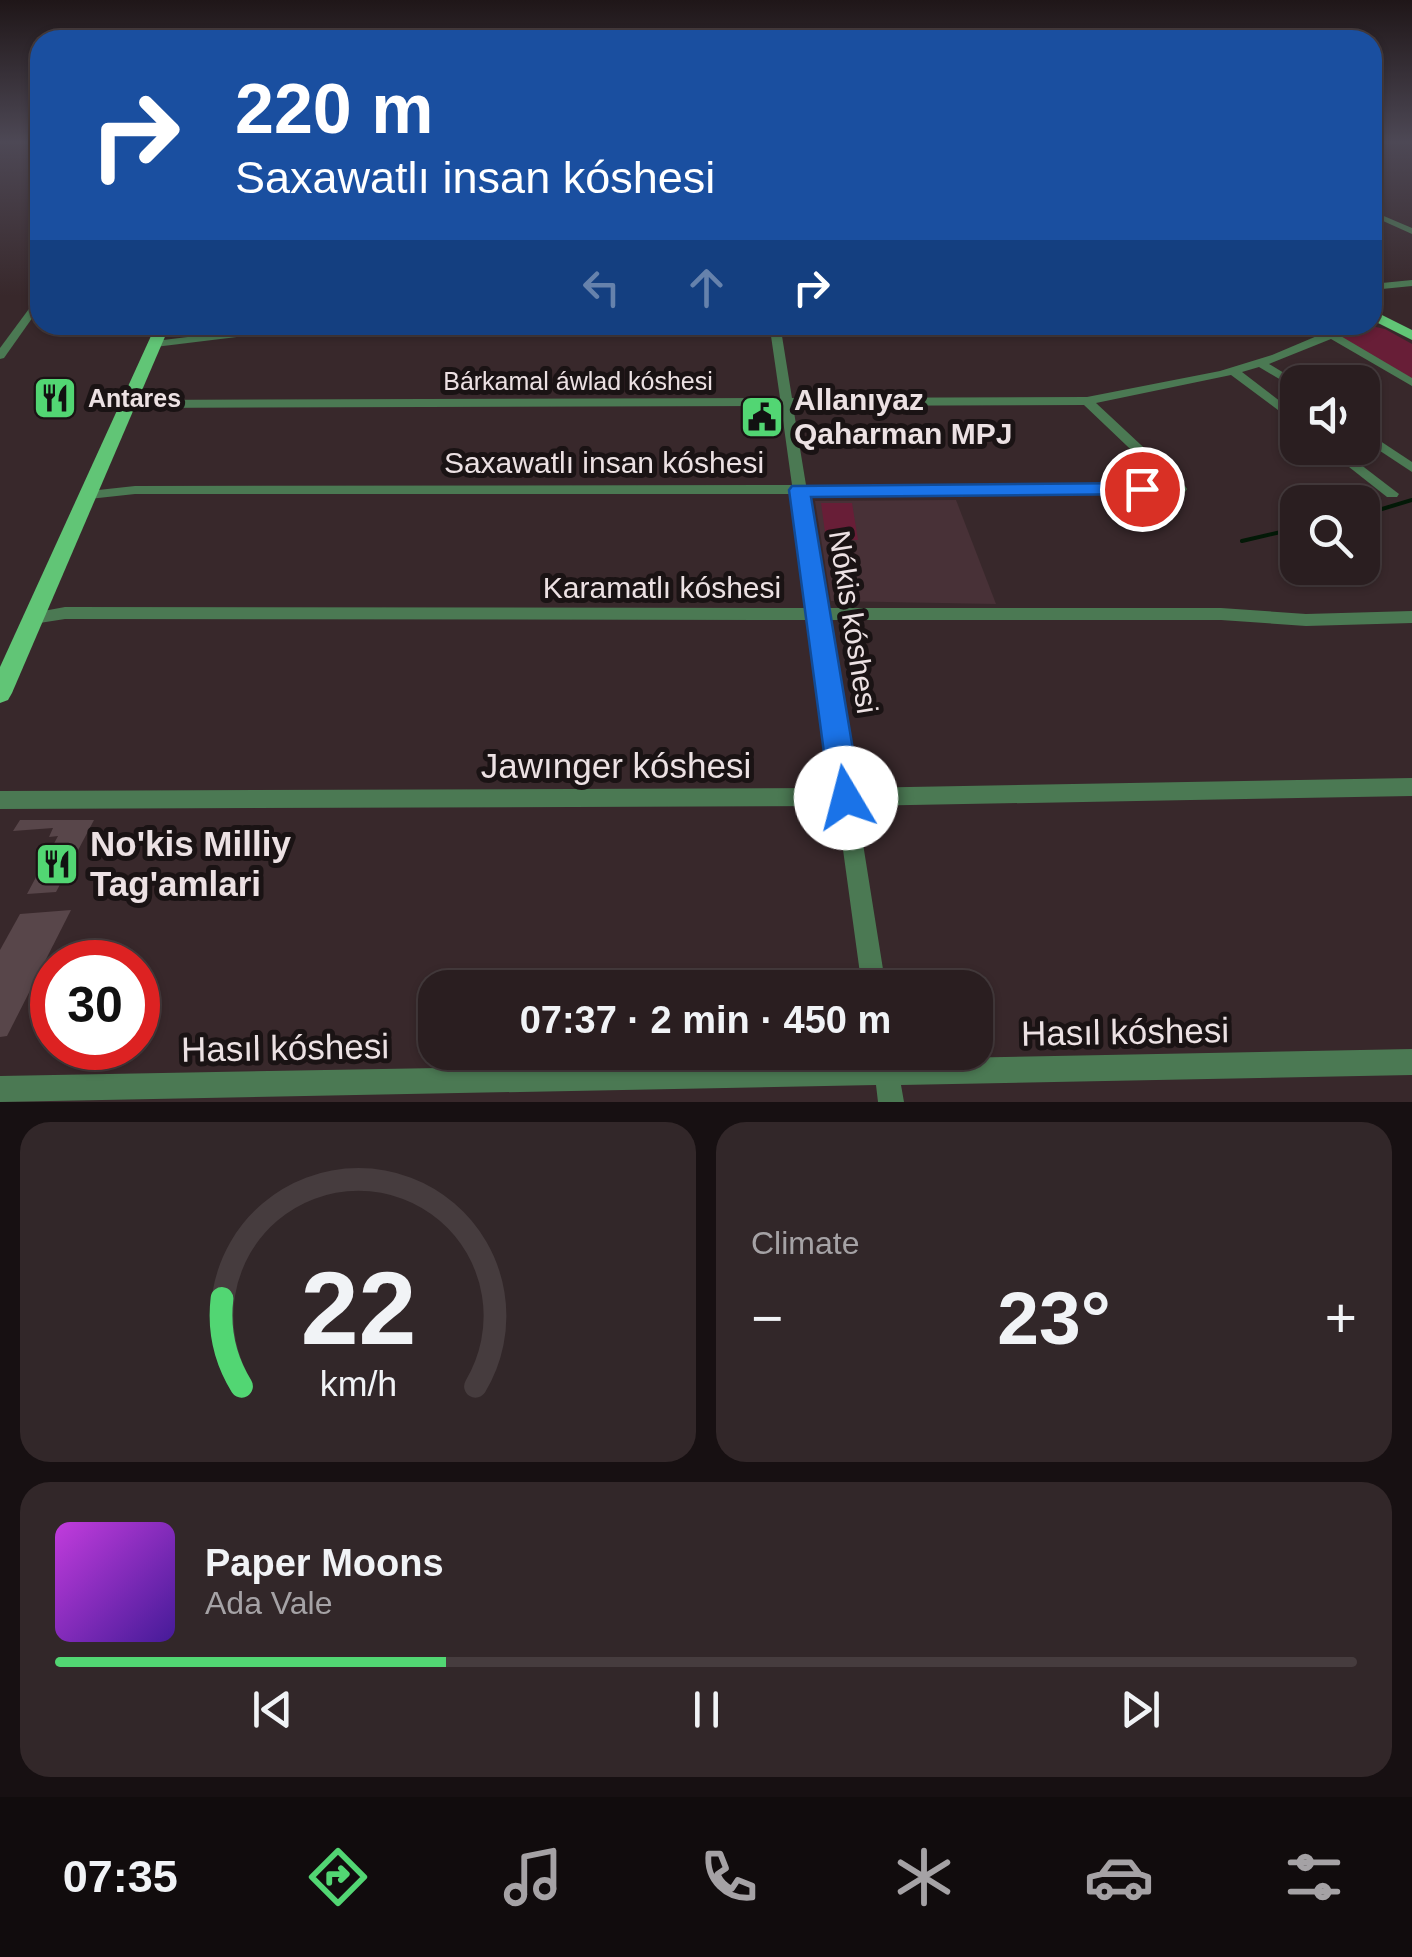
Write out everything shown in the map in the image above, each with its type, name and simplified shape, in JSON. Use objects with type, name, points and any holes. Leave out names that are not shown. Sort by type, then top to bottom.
[{"type":"main road","points":[[1382,320],[1411,335]]},
{"type":"main road","points":[[0,693],[159,335]]},
{"type":"street","points":[[1382,217],[1408,229]]},
{"type":"street","points":[[1382,230],[1408,229]]},
{"type":"street","points":[[1382,286],[1412,283]]},
{"type":"street","points":[[0,356],[30,314]]},
{"type":"street","name":"Nókis kóshesi","points":[[777,335],[871,970]]},
{"type":"street","name":"Bárkamal áwlad kóshesi","points":[[129,404],[1087,400],[1158,390],[1232,370],[1316,335]]},
{"type":"street","points":[[1335,335],[1412,383]]},
{"type":"street","points":[[1258,362],[1280,376]]},
{"type":"street","points":[[1232,370],[1280,407]]},
{"type":"street","name":"Saxawatlı insan kóshesi","points":[[89,495],[135,490],[1180,489],[1087,400]]},
{"type":"street","points":[[1380,446],[1412,468]]},
{"type":"street","points":[[1354,465],[1392,494]]},
{"type":"street","name":"Karamatlı kóshesi","points":[[33,618],[65,613],[1221,614],[1306,620],[1412,618]]},
{"type":"street","name":"Jawınger kóshesi","points":[[0,800],[846,798],[1412,788]]},
{"type":"street","name":"Hasıl kóshesi","points":[[993,1062],[1412,1062]]},
{"type":"street","name":"Hasıl kóshesi","points":[[0,1089],[623,1070]]},
{"type":"street","points":[[886,1070],[891,1102]]},
{"type":"shaded area","points":[[1382,328],[1412,344],[1412,379],[1339,336],[1382,335]]},
{"type":"shaded area","points":[[956,500],[996,604],[831,601],[815,501]]},
{"type":"shaded area","points":[[821,503],[852,503],[858,540],[826,539]]},
{"type":"building","name":"No'kis Milliy Tag'amlari","points":[[20,820],[94,820],[56,892],[27,894],[58,836],[49,837],[53,828],[13,831]]},
{"type":"building","points":[[71,910],[56,940],[30,940],[30,991],[7,1036],[0,1037],[0,950],[20,914]]},
{"type":"waterway","points":[[1380,510],[1412,500]]},
{"type":"waterway","points":[[1242,541],[1280,532]]},
{"type":"place","name":"Antares","points":[[55,398]]},
{"type":"place","name":"Allanıyaz Qaharman MPJ","points":[[762,417]]},
{"type":"place","name":"No'kis Milliy Tag'amlari","points":[[57,864]]},
{"type":"route","points":[[846,798],[800,490],[1142,489]]}]
